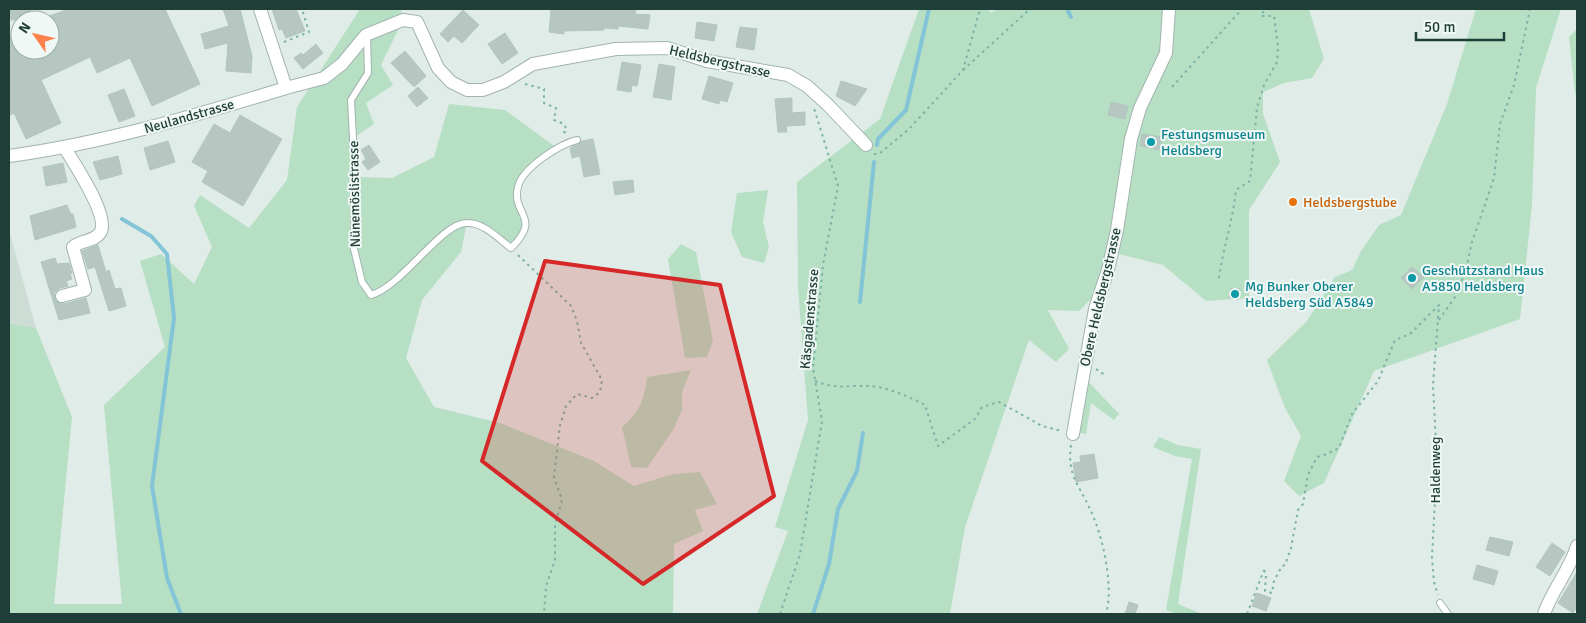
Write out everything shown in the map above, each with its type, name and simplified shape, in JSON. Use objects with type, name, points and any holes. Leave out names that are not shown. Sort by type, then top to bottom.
[{"type":"street","points":[[260,9],[286,88]]},
{"type":"street","name":"Obere Heldsbergstrasse","points":[[1073,434],[1094,309],[1108,270],[1117,230],[1131,139],[1140,108],[1166,53],[1169,9]]},
{"type":"street","name":"Heldsbergstrasse","points":[[286,88],[324,78],[342,64],[366,35],[404,20],[417,22],[438,68],[451,82],[467,90],[483,90],[504,82],[533,64],[616,48],[667,48],[707,61],[788,75],[807,86],[840,115],[866,145]]},
{"type":"street","name":"Neulandstrasse","points":[[9,156],[65,148],[179,121],[286,88]]},
{"type":"street","points":[[62,296],[85,290],[73,247],[76,244],[94,238],[100,233],[103,225],[97,205],[65,148]]},
{"type":"street","points":[[1544,614],[1558,583],[1575,560],[1577,546]]},
{"type":"lane","name":"Nünemöslistrasse","points":[[366,35],[368,73],[351,100],[355,177],[354,249],[367,291],[371,295],[379,292],[402,274],[453,226],[467,222],[478,225],[511,248]]},
{"type":"lane","points":[[511,248],[524,232],[527,223],[517,198],[518,186],[540,161],[564,143],[578,140]]},
{"type":"lane","points":[[1440,603],[1448,614]]},
{"type":"path","points":[[272,47],[309,32],[302,9]]},
{"type":"path","points":[[963,70],[980,9]]},
{"type":"path","points":[[866,145],[874,154],[879,154],[909,129],[963,70],[1030,9]]},
{"type":"path","points":[[1172,87],[1242,9]]},
{"type":"path","points":[[1219,278],[1223,248],[1234,216],[1236,190],[1250,181],[1257,108],[1264,85],[1277,62],[1278,47],[1274,16],[1261,16],[1265,9]]},
{"type":"path","points":[[1437,322],[1458,289],[1465,273],[1472,242],[1494,178],[1500,124],[1514,86],[1530,9]]},
{"type":"path","points":[[504,82],[519,82],[544,89],[544,103],[556,108],[554,120],[564,124],[566,128],[564,132],[570,134],[570,142]]},
{"type":"path","name":"Käsgadenstrasse","points":[[780,614],[800,554],[822,421],[813,368],[823,265],[838,186],[807,86]]},
{"type":"path","points":[[511,248],[570,306],[577,321],[581,343],[602,380],[600,392],[592,398],[577,394],[566,406],[560,425],[554,477],[562,500],[555,525],[555,560],[546,586],[544,614]]},
{"type":"path","points":[[1248,614],[1264,570],[1266,574],[1265,590],[1272,593],[1274,581],[1282,566],[1285,565],[1291,548],[1298,510],[1303,504],[1308,475],[1317,457],[1339,448],[1352,414],[1378,381],[1395,340],[1410,334],[1439,305],[1437,322]]},
{"type":"path","name":"Haldenweg","points":[[1437,322],[1433,385],[1437,462],[1432,557],[1434,582],[1440,603]]},
{"type":"path","points":[[815,381],[833,387],[871,386],[914,399],[925,405],[938,446],[975,419],[982,407],[999,402],[1042,426],[1073,434],[1069,462],[1074,480],[1091,511],[1105,558],[1110,600],[1106,614]]},
{"type":"highlighted area","points":[[545,261],[720,285],[774,496],[643,584],[482,461]]},
{"type":"shaded area","points":[[9,230],[36,328],[9,323]]},
{"type":"green space","points":[[360,9],[401,9],[403,20],[381,65],[393,85],[366,103],[374,124],[353,138],[355,177],[392,178],[434,157],[449,104],[505,110],[557,148],[525,176],[517,198],[527,223],[511,248],[495,235],[467,222],[461,252],[422,300],[406,358],[434,407],[500,423],[594,461],[634,486],[673,474],[700,472],[717,504],[695,510],[703,531],[674,544],[673,614],[9,614],[9,323],[36,328],[72,417],[54,604],[122,604],[104,405],[165,347],[140,261],[161,254],[194,284],[212,247],[194,206],[200,195],[249,228],[287,180],[297,107]]},
{"type":"green space","points":[[919,9],[989,9],[990,13],[998,9],[1309,9],[1324,59],[1312,78],[1284,83],[1263,92],[1263,114],[1280,162],[1249,210],[1249,298],[1206,301],[1163,265],[1107,251],[1106,284],[1079,311],[1048,310],[1069,349],[1056,362],[1029,340],[965,527],[950,614],[757,614],[788,531],[775,527],[808,420],[798,287],[797,182],[880,119]]},
{"type":"green space","points":[[1476,9],[1561,9],[1536,88],[1532,205],[1520,319],[1374,371],[1324,483],[1299,496],[1284,481],[1301,436],[1285,408],[1267,360],[1307,321],[1335,277],[1352,270],[1361,251],[1379,225],[1401,215],[1447,104]]},
{"type":"green space","points":[[1577,29],[1577,95],[1575,93],[1569,37]]},
{"type":"green space","points":[[768,190],[763,222],[769,247],[764,263],[742,257],[731,232],[737,193]]},
{"type":"green space","points":[[681,244],[696,252],[713,341],[707,357],[685,358],[668,259]]},
{"type":"green space","points":[[691,370],[682,392],[682,410],[673,430],[647,468],[631,467],[622,427],[633,416],[640,405],[645,392],[647,377]]},
{"type":"green space","points":[[1085,378],[1119,414],[1114,420],[1091,403],[1086,434],[1076,432]]},
{"type":"green space","points":[[1159,437],[1178,445],[1201,449],[1178,604],[1202,614],[1177,614],[1166,610],[1192,459],[1175,456],[1153,447]]},
{"type":"building","points":[[9,9],[31,10],[10,10],[10,14]]},
{"type":"building","points":[[69,9],[165,9],[200,84],[152,106],[130,58],[97,73],[90,57],[41,80],[61,123],[26,139],[14,113],[9,116],[9,37],[10,60],[60,60],[60,12]]},
{"type":"building","points":[[223,9],[240,9],[252,56],[251,73],[226,71],[228,43],[205,49],[201,34],[229,26]]},
{"type":"building","points":[[272,9],[296,9],[305,31],[286,38],[282,29],[279,30]]},
{"type":"building","points":[[551,9],[636,9],[635,14],[650,15],[648,29],[618,26],[618,29],[604,28],[604,30],[564,31],[564,34],[549,32]]},
{"type":"building","points":[[463,10],[479,25],[462,43],[454,36],[448,42],[440,34]]},
{"type":"building","points":[[697,22],[717,25],[714,41],[695,38]]},
{"type":"building","points":[[740,27],[757,29],[754,50],[736,47]]},
{"type":"building","points":[[505,33],[518,53],[502,64],[488,44]]},
{"type":"building","points":[[316,44],[323,53],[303,69],[294,58],[301,53],[303,55]]},
{"type":"building","points":[[405,51],[426,76],[414,87],[391,63]]},
{"type":"building","points":[[622,62],[641,65],[637,86],[632,85],[631,92],[617,90]]},
{"type":"building","points":[[659,64],[675,67],[671,100],[653,97]]},
{"type":"building","points":[[709,76],[733,83],[727,102],[720,100],[719,104],[702,99]]},
{"type":"building","points":[[841,81],[867,89],[855,106],[836,96]]},
{"type":"building","points":[[418,87],[428,98],[417,107],[408,96]]},
{"type":"building","points":[[124,89],[135,116],[119,122],[108,95]]},
{"type":"building","points":[[792,98],[792,113],[805,112],[805,125],[786,126],[787,132],[778,132],[775,99]]},
{"type":"building","points":[[1111,102],[1128,106],[1125,119],[1108,115]]},
{"type":"building","points":[[240,115],[282,139],[243,206],[202,182],[208,171],[192,162],[214,124],[230,133]]},
{"type":"building","name":"Festungsmuseum Heldsberg","points":[[1142,134],[1162,137],[1159,150],[1140,146]]},
{"type":"building","points":[[593,139],[600,174],[584,177],[580,156],[572,158],[570,148],[582,141]]},
{"type":"building","points":[[168,141],[175,162],[150,170],[144,148]]},
{"type":"building","points":[[369,145],[380,162],[368,170],[362,162],[366,159],[361,150]]},
{"type":"building","points":[[118,156],[122,174],[100,180],[93,162]]},
{"type":"building","points":[[63,163],[67,182],[46,186],[43,167]]},
{"type":"building","points":[[633,180],[634,192],[615,195],[613,182]]},
{"type":"building","points":[[67,205],[70,213],[73,214],[76,227],[35,240],[30,216]]},
{"type":"building","points":[[98,245],[106,272],[109,270],[115,289],[121,288],[126,306],[109,311],[95,267],[88,269],[82,251]]},
{"type":"building","points":[[55,258],[57,264],[69,263],[72,273],[70,274],[72,279],[66,281],[68,286],[60,288],[54,293],[56,301],[64,304],[86,298],[90,313],[59,320],[41,262]]},
{"type":"building","name":"Geschützstand Haus A5850 Heldsberg","points":[[1412,267],[1424,277],[1412,289],[1401,278]]},
{"type":"building","name":"Mg Bunker Oberer Heldsberg Süd A5849","points":[[1231,288],[1240,289],[1238,300],[1229,298]]},
{"type":"building","points":[[1094,454],[1098,478],[1076,482],[1073,463],[1081,462],[1080,456]]},
{"type":"building","points":[[1490,537],[1513,542],[1509,556],[1486,550]]},
{"type":"building","points":[[1552,543],[1565,552],[1550,576],[1536,567]]},
{"type":"building","points":[[1477,565],[1498,571],[1494,585],[1473,579]]},
{"type":"building","points":[[1577,572],[1577,607],[1573,613],[1558,603]]},
{"type":"building","points":[[1257,593],[1271,598],[1266,611],[1252,606]]},
{"type":"building","points":[[1129,602],[1138,605],[1135,614],[1125,614]]},
{"type":"waterway","points":[[877,145],[878,139],[906,110],[929,9]]},
{"type":"waterway","points":[[1067,9],[1071,17]]},
{"type":"waterway","points":[[860,302],[874,162]]},
{"type":"waterway","points":[[122,219],[151,236],[167,254],[174,318],[152,486],[167,578],[181,614]]},
{"type":"waterway","points":[[813,614],[829,564],[838,509],[857,471],[863,433]]},
{"type":"place","name":"Festungsmuseum Heldsberg","points":[[1151,142]]},
{"type":"place","name":"Heldsbergstube","points":[[1293,202]]},
{"type":"place","name":"Geschützstand Haus A5850 Heldsberg","points":[[1412,278]]},
{"type":"place","name":"Mg Bunker Oberer Heldsberg Süd A5849","points":[[1235,294]]}]
